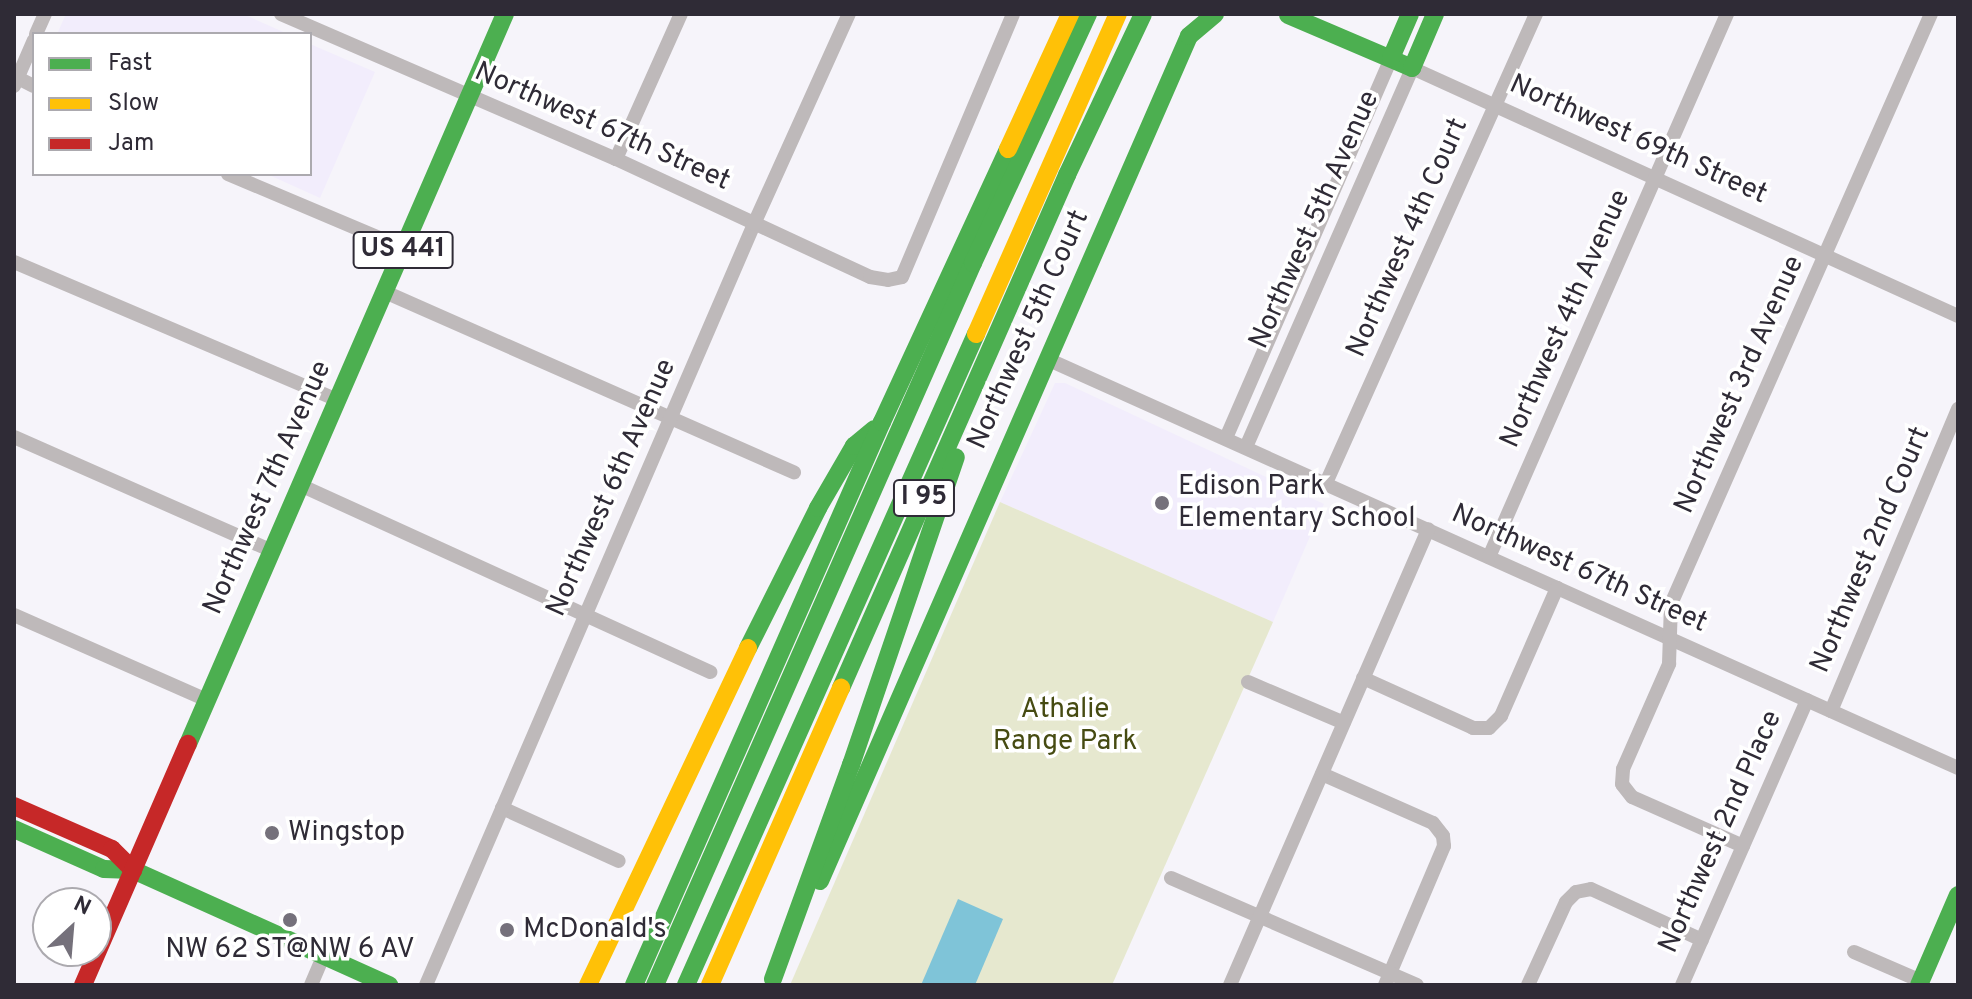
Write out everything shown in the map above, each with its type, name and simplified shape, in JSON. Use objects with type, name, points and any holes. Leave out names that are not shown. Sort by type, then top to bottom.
[{"type":"main road","name":"Northwest 7th Avenue","points":[[83,985],[505,14]]},
{"type":"main road","name":"I 95","points":[[634,985],[882,422],[1070,14]]},
{"type":"main road","points":[[655,985],[973,263],[1088,14]]},
{"type":"main road","points":[[686,985],[1118,14]]},
{"type":"main road","name":"I 95","points":[[710,985],[964,407],[1143,14]]},
{"type":"main road","name":"Northwest 5th Court","points":[[771,982],[818,885],[1189,36],[1215,14]]},
{"type":"main road","name":"Northwest 5th Avenue","points":[[1391,58],[1410,14]]},
{"type":"main road","name":"Northwest 5th Avenue","points":[[1412,68],[1435,14]]},
{"type":"main road","name":"Northwest 69th Street","points":[[1294,15],[1412,68]]},
{"type":"main road","points":[[771,982],[950,480],[964,407]]},
{"type":"main road","points":[[588,985],[732,679],[818,508],[854,446],[882,422]]},
{"type":"main road","points":[[14,806],[112,849],[133,870],[389,985]]},
{"type":"main road","points":[[14,829],[104,869],[133,870]]},
{"type":"main road","points":[[1920,983],[1958,895]]},
{"type":"street","name":"Northwest 67th Street","points":[[281,14],[616,159],[870,277],[888,280],[902,277],[1013,14]]},
{"type":"street","points":[[616,159],[681,14]]},
{"type":"street","name":"Northwest 6th Avenue","points":[[426,985],[672,421],[754,224],[849,14]]},
{"type":"street","name":"Northwest 4th Court","points":[[1326,483],[1536,14]]},
{"type":"street","name":"Northwest 4th Avenue","points":[[1489,557],[1727,14]]},
{"type":"street","name":"Northwest 3rd Avenue","points":[[1743,846],[1632,797],[1622,784],[1623,769],[1669,664],[1671,604],[1931,14]]},
{"type":"street","points":[[15,80],[32,44]]},
{"type":"street","name":"Northwest 5th Avenue","points":[[1226,438],[1391,58]]},
{"type":"street","name":"Northwest 5th Avenue","points":[[1246,447],[1412,68]]},
{"type":"street","name":"Northwest 69th Street","points":[[1412,68],[1958,316]]},
{"type":"street","points":[[233,176],[403,248]]},
{"type":"street","points":[[14,262],[338,400]]},
{"type":"street","points":[[385,292],[672,421],[794,472]]},
{"type":"street","name":"Northwest 67th Street","points":[[1047,359],[1958,768]]},
{"type":"street","name":"Northwest 2nd Court","points":[[1831,711],[1958,409]]},
{"type":"street","points":[[14,437],[272,551]]},
{"type":"street","points":[[300,485],[710,672]]},
{"type":"street","points":[[1230,985],[1428,529]]},
{"type":"street","points":[[1363,678],[1473,728],[1489,728],[1501,716],[1557,588]]},
{"type":"street","points":[[14,615],[207,700]]},
{"type":"street","points":[[1248,682],[1344,723]]},
{"type":"street","name":"Northwest 2nd Place","points":[[1682,985],[1807,700]]},
{"type":"street","points":[[1322,774],[1433,823],[1443,836],[1444,846],[1388,979]]},
{"type":"street","points":[[502,808],[619,861]]},
{"type":"street","points":[[1171,878],[1260,916],[1388,979],[1417,985]]},
{"type":"street","points":[[1528,985],[1566,902],[1576,892],[1591,889],[1702,940]]},
{"type":"street","points":[[1854,952],[1920,983]]},
{"type":"street","points":[[311,985],[324,955]]},
{"type":"shaded area","points":[[66,14],[243,14],[284,32],[58,32]]},
{"type":"shaded area","points":[[312,45],[375,72],[320,198],[271,176],[312,176]]},
{"type":"shaded area","name":"Edison Park Elementary School","points":[[1055,383],[1065,383],[1324,504],[1273,622],[1000,502]]},
{"type":"green space","name":"Athalie Range Park","points":[[1000,502],[1273,622],[1112,985],[790,985]]},
{"type":"water","points":[[958,899],[1003,919],[975,985],[921,985]]},
{"type":"traffic: fast","points":[[188,744],[505,14]]},
{"type":"traffic: fast","points":[[655,985],[973,263],[1088,14]]},
{"type":"traffic: fast","points":[[841,688],[1067,175],[1143,14]]},
{"type":"traffic: fast","points":[[820,881],[1189,36],[1215,14]]},
{"type":"traffic: fast","points":[[1295,14],[1300,18]]},
{"type":"traffic: fast","points":[[1391,58],[1410,14]]},
{"type":"traffic: fast","points":[[1288,15],[1412,68],[1435,14]]},
{"type":"traffic: fast","points":[[634,985],[882,422],[1008,149]]},
{"type":"traffic: fast","points":[[686,985],[976,334]]},
{"type":"traffic: fast","points":[[748,648],[818,508],[854,446],[874,429]]},
{"type":"traffic: fast","points":[[773,979],[851,765],[956,457]]},
{"type":"traffic: fast","points":[[14,829],[104,869],[133,870],[389,985]]},
{"type":"traffic: fast","points":[[1919,985],[1958,895]]},
{"type":"traffic: slow","points":[[1008,149],[1070,14]]},
{"type":"traffic: slow","points":[[976,334],[1118,14]]},
{"type":"traffic: slow","points":[[588,985],[748,648]]},
{"type":"traffic: slow","points":[[710,985],[841,688]]},
{"type":"traffic: jam","points":[[83,985],[188,744]]},
{"type":"traffic: jam","points":[[14,806],[112,849],[133,870]]},
{"type":"place","name":"Edison Park Elementary School","points":[[1162,503]]},
{"type":"place","name":"Wingstop","points":[[272,833]]},
{"type":"place","name":"NW 62 ST@NW 6 AV","points":[[290,920]]},
{"type":"place","name":"McDonald's","points":[[507,930]]}]
